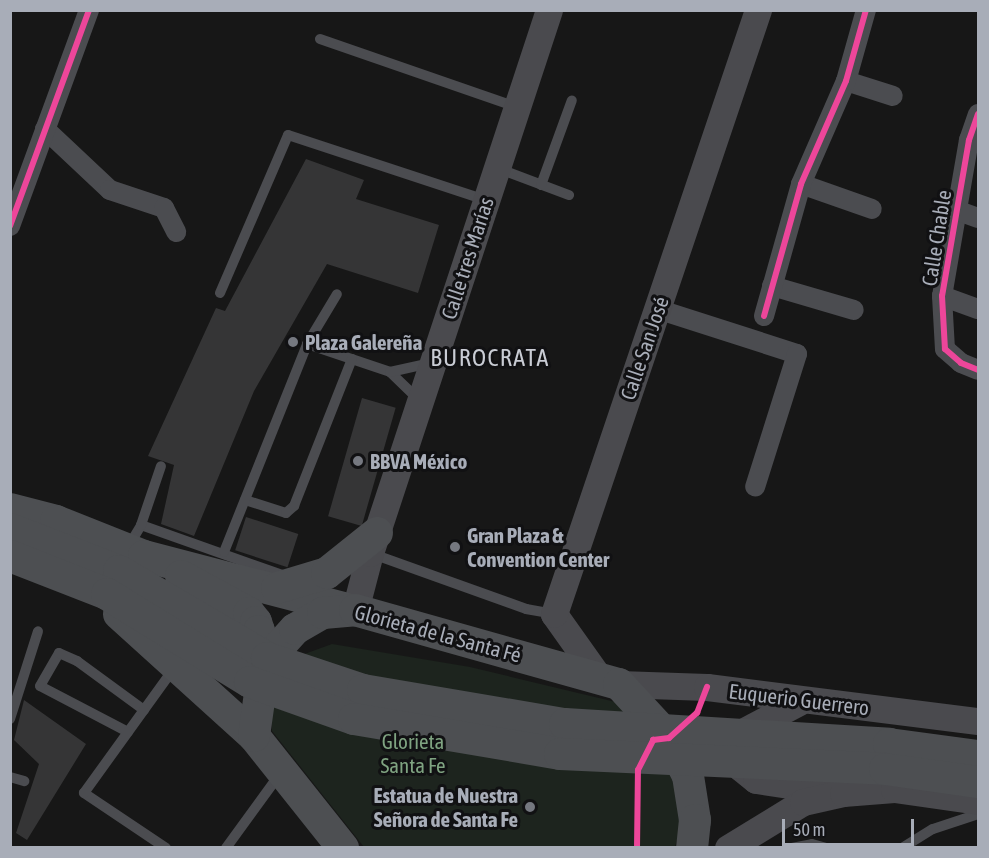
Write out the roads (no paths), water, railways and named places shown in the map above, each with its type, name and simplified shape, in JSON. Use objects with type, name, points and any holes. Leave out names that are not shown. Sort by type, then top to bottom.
[{"type":"main road","name":"Calle tres Marías","points":[[350,609],[549,10]]},
{"type":"main road","name":"Calle San José","points":[[554,614],[758,10]]},
{"type":"main road","points":[[10,509],[290,585],[350,609]]},
{"type":"main road","points":[[10,529],[119,571],[267,658],[363,690],[565,724],[878,744],[978,756]]},
{"type":"main road","points":[[88,598],[122,606],[219,662],[241,659],[249,653],[259,631],[249,613],[137,543]]},
{"type":"main road","points":[[290,585],[373,543]]},
{"type":"main road","points":[[10,556],[107,594],[249,682],[354,719],[560,754],[885,769],[977,799]]},
{"type":"main road","points":[[10,569],[88,598],[124,616],[254,736],[343,848]]},
{"type":"main road","name":"Glorieta de la Santa Fé","points":[[254,736],[261,686],[276,650],[295,629],[322,613],[350,609],[608,680]]},
{"type":"main road","points":[[554,614],[608,680],[669,738],[688,776],[694,820],[692,848]]},
{"type":"main road","name":"Euquerio Guerrero","points":[[608,680],[707,687],[799,702],[978,721]]},
{"type":"main road","points":[[799,702],[742,732],[738,756],[741,768],[756,780],[843,793]]},
{"type":"main road","points":[[728,848],[803,802],[843,793],[894,789],[977,799]]},
{"type":"street","points":[[10,226],[89,10]]},
{"type":"street","points":[[764,316],[801,184],[846,81],[866,10]]},
{"type":"street","points":[[846,81],[893,96]]},
{"type":"street","name":"Calle Chable","points":[[970,366],[945,349],[942,296],[956,210],[974,141],[978,114]]},
{"type":"street","points":[[45,129],[110,190],[164,208],[176,232]]},
{"type":"street","points":[[801,184],[872,209]]},
{"type":"street","points":[[956,210],[978,218]]},
{"type":"street","points":[[772,286],[854,310]]},
{"type":"street","points":[[942,296],[978,309]]},
{"type":"street","points":[[657,309],[797,354],[755,487]]},
{"type":"lane","points":[[320,39],[516,107]]},
{"type":"lane","points":[[541,185],[572,100]]},
{"type":"lane","points":[[220,293],[288,135],[486,200]]},
{"type":"lane","points":[[496,168],[569,195]]},
{"type":"lane","points":[[224,552],[307,344],[337,294]]},
{"type":"lane","points":[[307,344],[390,372],[420,401]]},
{"type":"lane","points":[[245,500],[286,513],[294,506],[352,359]]},
{"type":"lane","points":[[390,372],[432,363]]},
{"type":"lane","points":[[161,466],[137,543],[224,552],[290,585]]},
{"type":"lane","points":[[373,543],[526,609],[554,614]]},
{"type":"lane","points":[[10,719],[14,692],[38,631]]},
{"type":"lane","points":[[128,732],[40,686],[59,653],[77,661],[144,710]]},
{"type":"lane","points":[[166,848],[84,793],[176,665]]},
{"type":"lane","points":[[226,848],[282,772]]},
{"type":"lane","points":[[10,777],[24,781]]},
{"type":"lane","points":[[902,848],[977,799]]},
{"type":"lane","points":[[792,848],[826,848]]},
{"type":"place","name":"Plaza Galereña","points":[[293,342]]},
{"type":"place","name":"BBVA México","points":[[358,461]]},
{"type":"place","name":"Gran Plaza & Convention Center","points":[[455,547]]},
{"type":"place","name":"Estatua de Nuestra Señora de Santa Fe","points":[[530,807]]},
{"type":"district","name":"BUROCRATA","points":[[490,358]]},
{"type":"park label","name":"Glorieta Santa Fe","points":[[413,753]]}]
